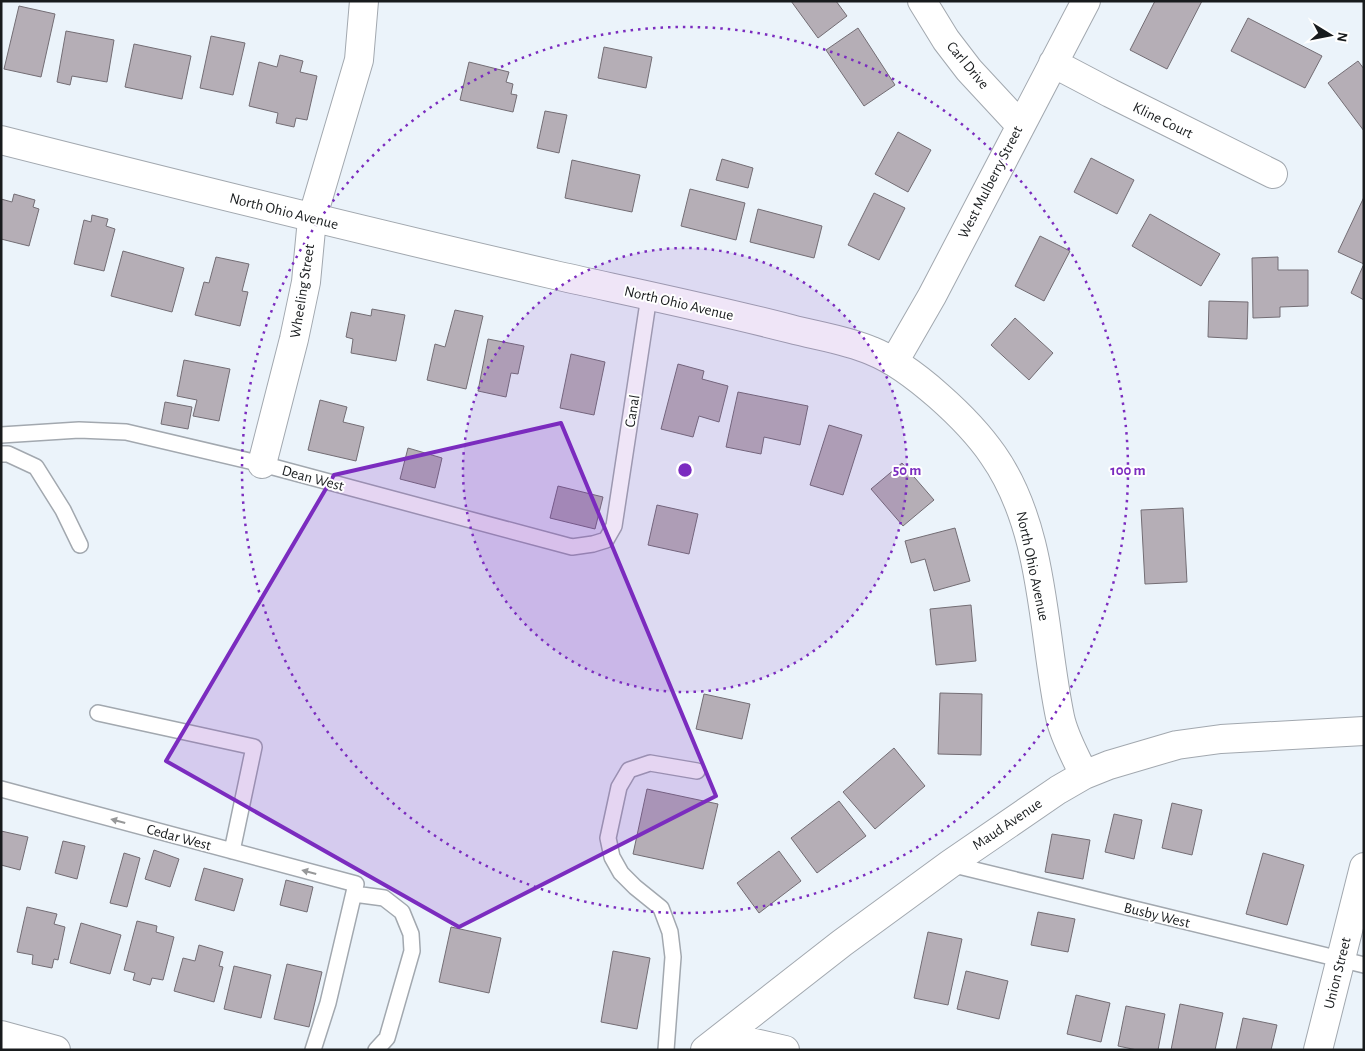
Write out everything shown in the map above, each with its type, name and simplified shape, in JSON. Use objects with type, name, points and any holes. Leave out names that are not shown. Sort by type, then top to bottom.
[{"type":"street","name":"Wheeling Street","points":[[262,464],[294,339],[306,282],[312,219],[359,60],[364,1]]},
{"type":"street","name":"Carl Drive","points":[[922,1],[946,40],[969,70],[1020,125]]},
{"type":"street","name":"West Mulberry Street","points":[[894,362],[932,296],[1086,1]]},
{"type":"street","name":"Kline Court","points":[[1053,63],[1110,94],[1273,174]]},
{"type":"street","name":"North Ohio Avenue","points":[[1,140],[312,219],[764,322],[871,350],[894,362],[967,422],[994,456],[1019,502],[1038,580],[1060,721],[1084,775]]},
{"type":"street","name":"Maud Avenue","points":[[715,1043],[842,943],[950,864],[1058,790],[1084,775],[1109,765],[1177,745],[1220,739],[1364,731]]},
{"type":"street","name":"Union Street","points":[[1318,1050],[1352,963],[1364,867]]},
{"type":"street","points":[[1,1035],[56,1050]]},
{"type":"street","points":[[715,1043],[785,1050]]},
{"type":"lane","name":"Canal","points":[[614,526],[649,296]]},
{"type":"lane","name":"Dean West","points":[[1,435],[79,430],[126,432],[262,464],[572,547],[606,540],[614,526]]},
{"type":"lane","points":[[1,454],[8,454],[36,467],[63,510],[80,545]]},
{"type":"lane","points":[[98,713],[254,747],[232,851]]},
{"type":"lane","points":[[666,1050],[673,957],[670,932],[661,908],[621,873],[612,857],[608,838],[619,787],[629,770],[650,763],[696,771]]},
{"type":"lane","name":"Cedar West","points":[[1,789],[232,851],[384,898],[402,912],[411,934],[412,950],[387,1038],[376,1050]]},
{"type":"lane","name":"Busby West","points":[[950,864],[1352,963]]},
{"type":"lane","points":[[312,1050],[328,1003],[355,889]]},
{"type":"highlighted area","points":[[561,423],[716,796],[459,927],[166,761],[334,475]]},
{"type":"building","points":[[791,1],[836,1],[847,16],[818,38]]},
{"type":"building","points":[[1155,1],[1202,1],[1167,69],[1130,50]]},
{"type":"building","points":[[19,6],[55,14],[41,77],[4,69]]},
{"type":"building","points":[[1248,18],[1322,56],[1305,88],[1231,51]]},
{"type":"building","points":[[858,28],[895,85],[864,106],[826,50]]},
{"type":"building","points":[[66,31],[114,40],[107,82],[72,76],[70,85],[57,82]]},
{"type":"building","points":[[211,36],[245,43],[233,95],[200,88]]},
{"type":"building","points":[[134,44],[191,56],[182,99],[125,87]]},
{"type":"building","points":[[604,47],[652,57],[646,88],[598,78]]},
{"type":"building","points":[[280,55],[303,61],[300,72],[317,76],[307,120],[296,118],[294,127],[276,123],[278,113],[249,106],[259,62],[277,67]]},
{"type":"building","points":[[1358,61],[1364,69],[1364,131],[1328,83]]},
{"type":"building","points":[[469,62],[509,72],[506,82],[513,84],[511,94],[517,95],[513,112],[460,100]]},
{"type":"building","points":[[545,111],[567,115],[559,153],[537,148]]},
{"type":"building","points":[[898,132],[931,150],[908,192],[875,174]]},
{"type":"building","points":[[1091,158],[1134,180],[1117,214],[1074,192]]},
{"type":"building","points":[[722,159],[753,168],[748,188],[716,180]]},
{"type":"building","points":[[572,160],[640,175],[632,212],[565,198]]},
{"type":"building","points":[[690,189],[745,203],[736,240],[681,226]]},
{"type":"building","points":[[874,193],[905,208],[879,260],[848,245]]},
{"type":"building","points":[[14,194],[35,200],[33,207],[39,209],[29,246],[1,239],[1,199],[12,202]]},
{"type":"building","points":[[1364,197],[1364,264],[1338,252]]},
{"type":"building","points":[[758,209],[822,226],[814,258],[750,242]]},
{"type":"building","points":[[1150,214],[1220,254],[1201,286],[1132,246]]},
{"type":"building","points":[[92,215],[108,219],[106,226],[115,229],[104,271],[74,264],[84,220],[91,222]]},
{"type":"building","points":[[1040,236],[1070,251],[1044,301],[1015,286]]},
{"type":"building","points":[[123,251],[184,268],[172,312],[111,296]]},
{"type":"building","points":[[216,257],[249,264],[242,291],[248,292],[240,326],[195,315],[204,282],[209,283]]},
{"type":"building","points":[[1278,257],[1278,270],[1308,270],[1308,306],[1280,307],[1280,317],[1253,318],[1252,258]]},
{"type":"building","points":[[1364,267],[1364,300],[1351,293]]},
{"type":"building","points":[[1209,301],[1248,302],[1247,339],[1208,337]]},
{"type":"building","points":[[372,309],[405,315],[396,361],[351,353],[353,339],[346,337],[351,312],[371,316]]},
{"type":"building","points":[[455,310],[483,316],[466,389],[427,380],[435,344],[445,347]]},
{"type":"building","points":[[1015,318],[1053,353],[1029,380],[991,345]]},
{"type":"building","points":[[488,339],[524,346],[518,374],[511,373],[506,397],[478,391]]},
{"type":"building","points":[[571,354],[605,362],[594,415],[560,408]]},
{"type":"building","points":[[184,360],[230,369],[219,421],[193,416],[197,400],[177,396]]},
{"type":"building","points":[[678,364],[704,371],[702,379],[728,386],[719,422],[699,416],[693,437],[661,429]]},
{"type":"building","points":[[738,392],[808,406],[800,445],[764,437],[761,454],[726,447]]},
{"type":"building","points":[[320,400],[347,407],[343,422],[364,427],[356,461],[308,450]]},
{"type":"building","points":[[165,402],[192,407],[188,429],[161,424]]},
{"type":"building","points":[[829,425],[862,435],[843,495],[810,485]]},
{"type":"building","points":[[408,448],[442,458],[435,488],[400,479]]},
{"type":"building","points":[[902,463],[934,500],[903,526],[871,489]]},
{"type":"building","points":[[558,486],[603,497],[595,529],[550,518]]},
{"type":"building","points":[[657,505],[698,514],[689,554],[648,545]]},
{"type":"building","points":[[1183,508],[1187,582],[1145,584],[1141,510]]},
{"type":"building","points":[[955,528],[970,581],[934,591],[925,559],[911,563],[905,541]]},
{"type":"building","points":[[971,605],[976,661],[936,665],[930,609]]},
{"type":"building","points":[[940,693],[982,694],[981,755],[938,754]]},
{"type":"building","points":[[704,694],[750,704],[742,739],[696,729]]},
{"type":"building","points":[[894,748],[925,786],[875,829],[843,792]]},
{"type":"building","points":[[647,789],[718,804],[703,869],[633,854]]},
{"type":"building","points":[[839,801],[866,836],[817,873],[791,838]]},
{"type":"building","points":[[1172,803],[1202,810],[1192,855],[1162,848]]},
{"type":"building","points":[[1114,814],[1142,820],[1134,859],[1105,852]]},
{"type":"building","points":[[1,831],[28,837],[20,870],[1,865]]},
{"type":"building","points":[[1052,834],[1090,840],[1083,879],[1045,872]]},
{"type":"building","points":[[63,841],[85,846],[77,879],[55,873]]},
{"type":"building","points":[[154,850],[179,859],[170,887],[145,879]]},
{"type":"building","points":[[779,851],[801,881],[759,913],[737,883]]},
{"type":"building","points":[[124,853],[140,858],[127,907],[110,903]]},
{"type":"building","points":[[1263,853],[1304,865],[1287,925],[1246,914]]},
{"type":"building","points":[[204,868],[243,879],[234,911],[195,900]]},
{"type":"building","points":[[286,880],[313,887],[307,912],[280,905]]},
{"type":"building","points":[[27,907],[57,914],[54,924],[65,927],[58,960],[54,959],[52,968],[32,964],[33,955],[17,952]]},
{"type":"building","points":[[1038,912],[1075,919],[1068,952],[1031,945]]},
{"type":"building","points":[[137,921],[157,926],[156,932],[174,937],[163,980],[152,978],[150,985],[133,980],[135,973],[124,970]]},
{"type":"building","points":[[81,923],[121,935],[110,974],[70,963]]},
{"type":"building","points":[[451,927],[501,938],[489,993],[439,982]]},
{"type":"building","points":[[928,932],[962,939],[948,1005],[914,998]]},
{"type":"building","points":[[199,945],[223,952],[219,966],[223,967],[214,1002],[174,991],[183,958],[195,961]]},
{"type":"building","points":[[613,951],[650,958],[637,1029],[601,1022]]},
{"type":"building","points":[[287,964],[322,972],[309,1027],[274,1019]]},
{"type":"building","points":[[234,966],[271,975],[261,1018],[224,1009]]},
{"type":"building","points":[[966,971],[1008,981],[999,1019],[957,1009]]},
{"type":"building","points":[[1076,995],[1110,1003],[1101,1042],[1067,1034]]},
{"type":"building","points":[[1180,1004],[1223,1013],[1215,1050],[1171,1050]]},
{"type":"building","points":[[1126,1006],[1165,1014],[1158,1050],[1137,1050],[1118,1046]]},
{"type":"building","points":[[1243,1018],[1277,1025],[1271,1050],[1236,1050]]}]
